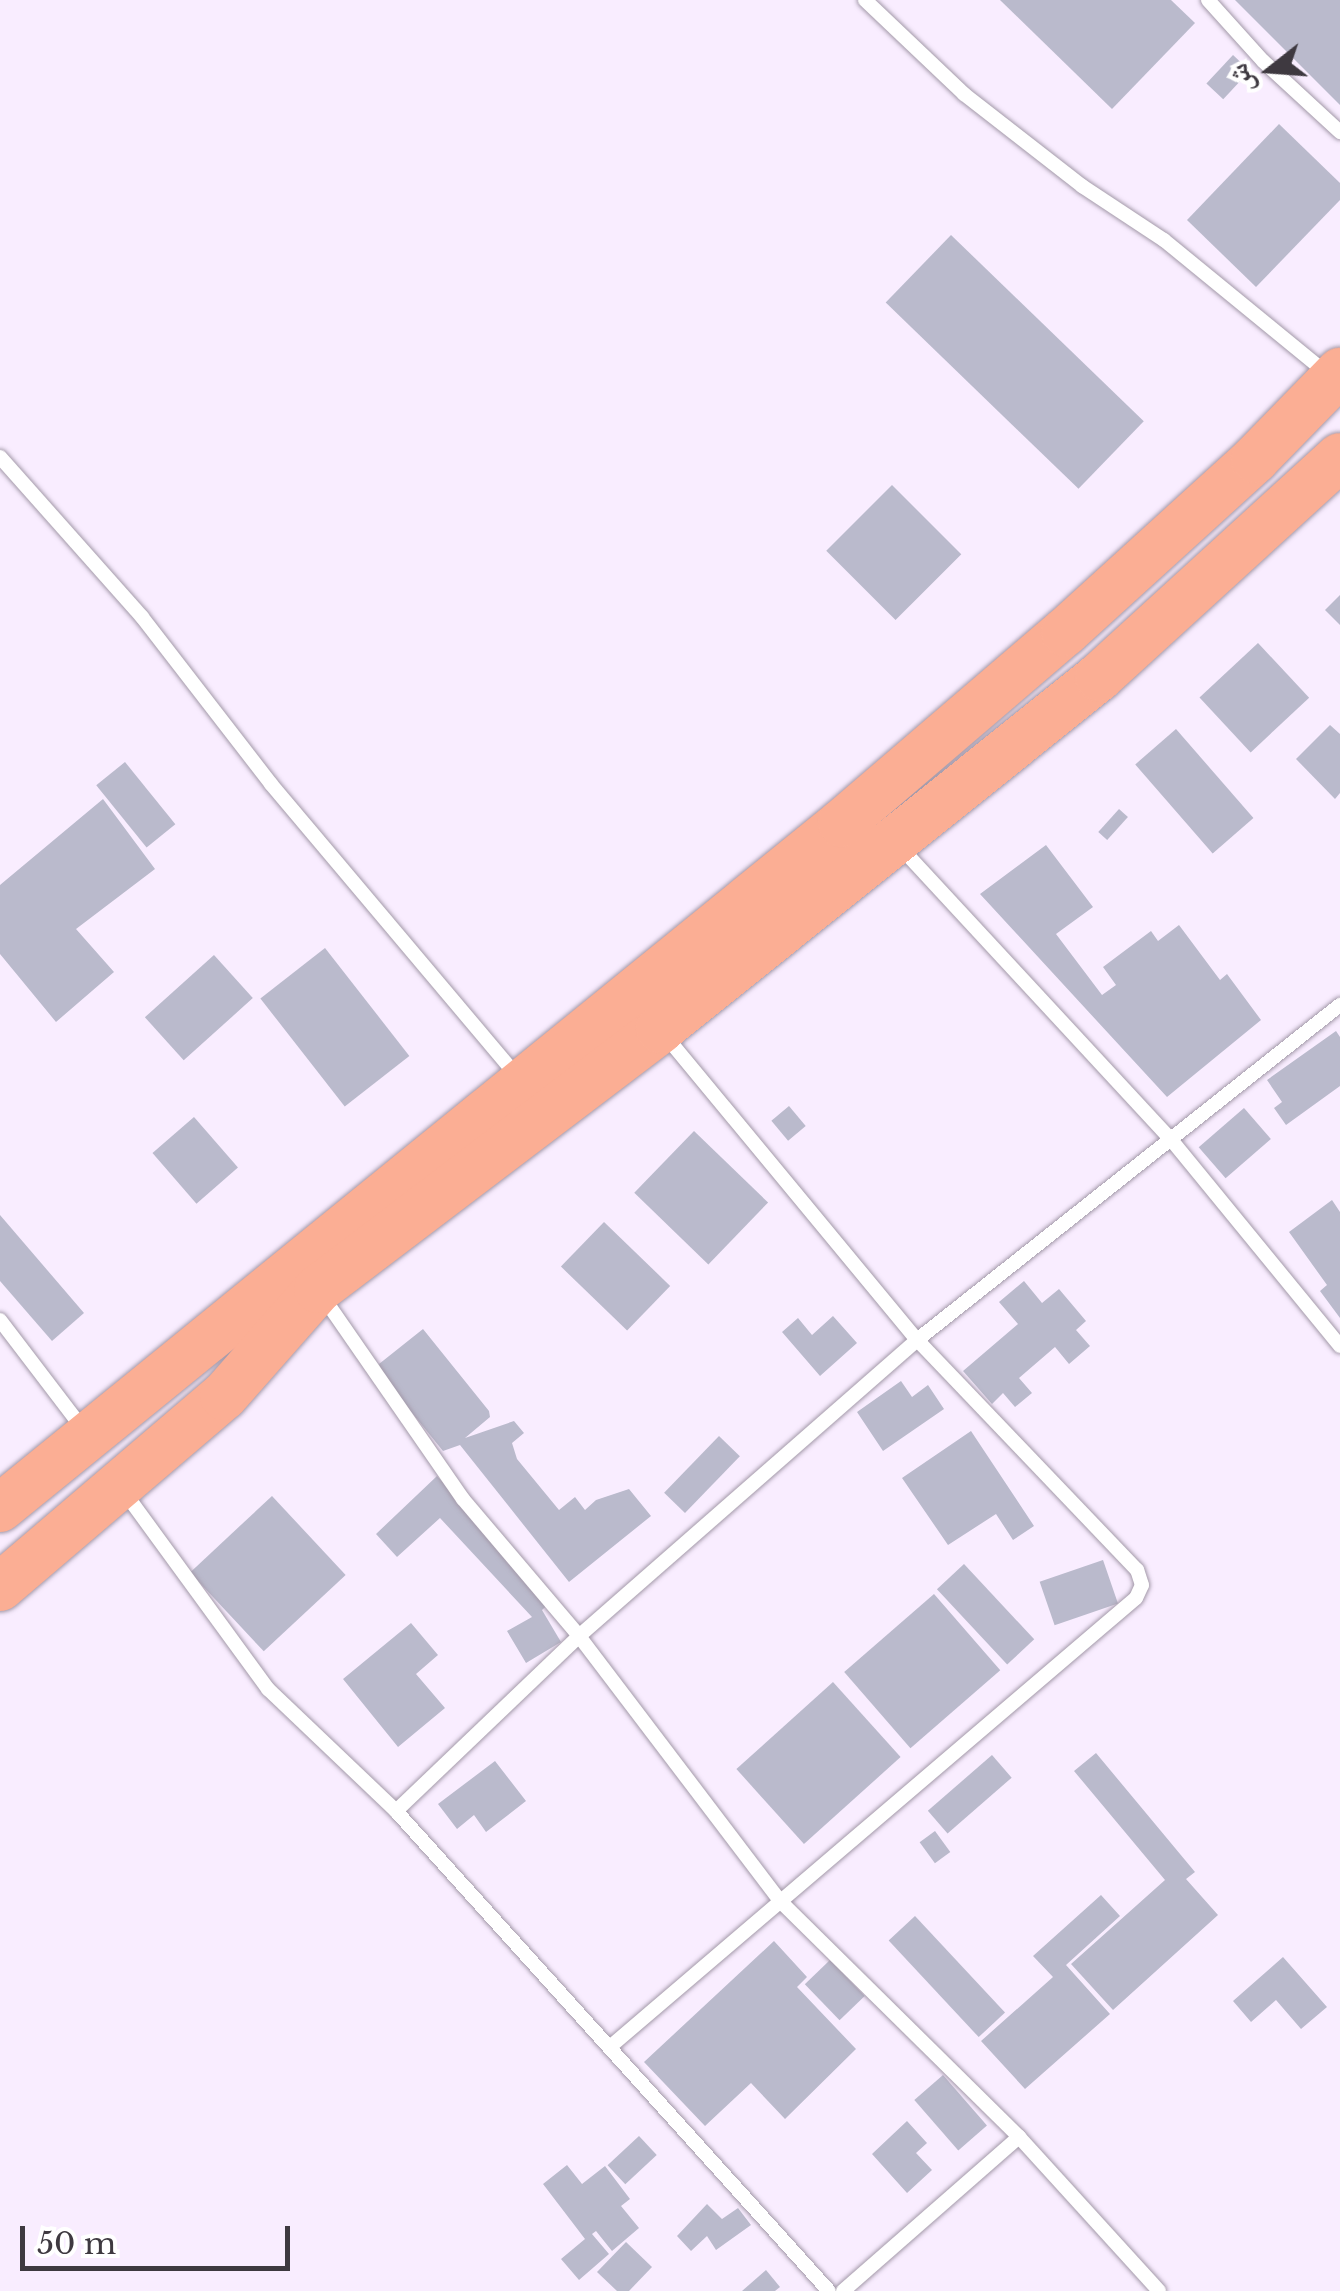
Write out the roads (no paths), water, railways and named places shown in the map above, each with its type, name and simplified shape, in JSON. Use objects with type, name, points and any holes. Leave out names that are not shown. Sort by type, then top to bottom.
[{"type":"highway","points":[[0,1508],[842,823],[1065,632],[1256,459],[1337,375]]},
{"type":"highway","points":[[0,1587],[224,1396],[318,1289],[660,1029],[1099,677],[1340,457]]},
{"type":"lane","points":[[865,0],[964,94],[1082,186],[1164,240],[1337,375]]},
{"type":"lane","points":[[1208,0],[1263,60],[1340,132]]},
{"type":"lane","points":[[0,457],[142,617],[271,784],[522,1082]]},
{"type":"lane","points":[[895,842],[1169,1137],[1340,1346]]},
{"type":"lane","points":[[396,1811],[580,1636],[917,1340],[1340,1004]]},
{"type":"lane","points":[[610,2046],[1136,1598],[1142,1585],[1137,1570],[917,1340],[660,1029]]},
{"type":"lane","points":[[318,1289],[463,1499],[580,1636],[781,1902],[1018,2137],[1159,2291]]},
{"type":"lane","points":[[0,1320],[90,1438]]},
{"type":"lane","points":[[119,1484],[268,1688],[396,1811],[829,2291]]},
{"type":"lane","points":[[843,2291],[1018,2137]]}]
